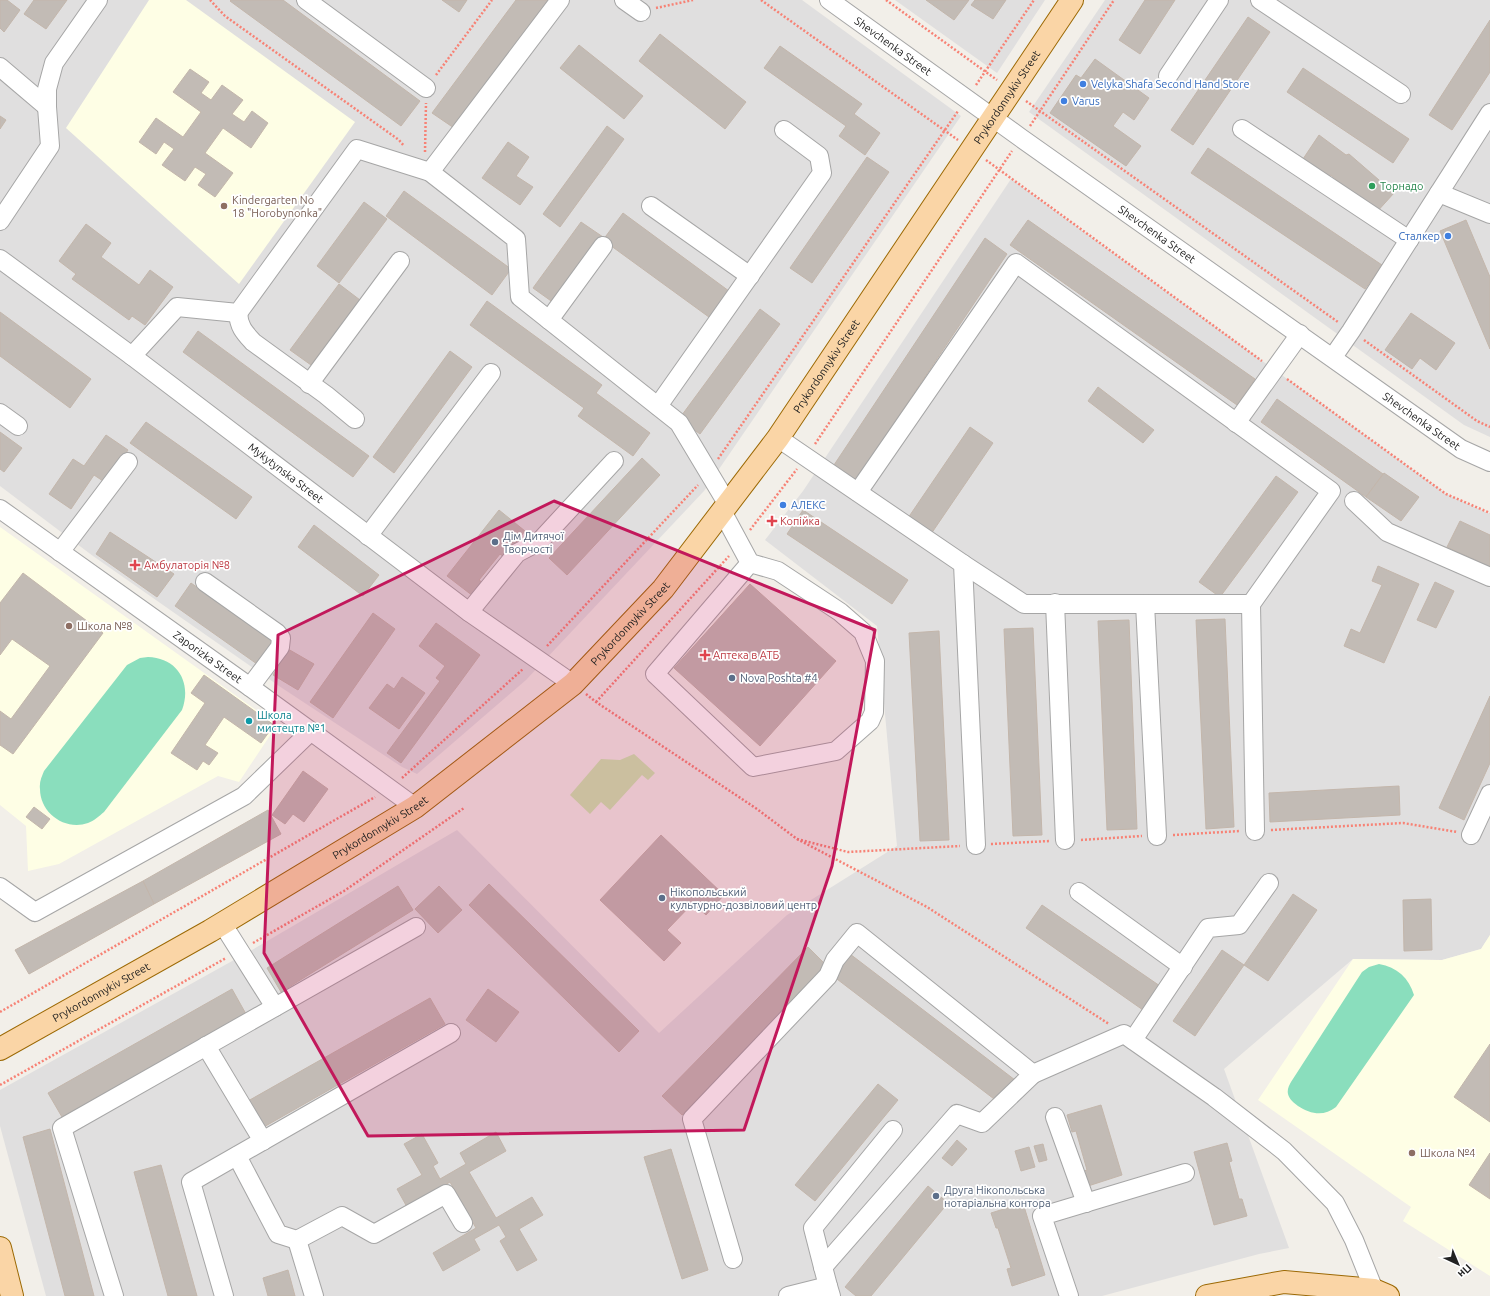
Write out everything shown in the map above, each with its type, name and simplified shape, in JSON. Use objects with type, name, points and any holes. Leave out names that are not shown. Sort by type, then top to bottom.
[{"type":"main road","name":"Prykordonnykiv Street","points":[[0,1049],[222,924],[415,807],[573,684],[663,589],[778,438],[1072,0]]},
{"type":"main road","points":[[0,1248],[12,1296]]},
{"type":"main road","points":[[1206,1296],[1284,1282],[1381,1293]]},
{"type":"street","points":[[0,221],[50,146],[47,89],[54,63],[98,0]]},
{"type":"street","points":[[306,0],[426,88]]},
{"type":"street","points":[[427,172],[560,0]]},
{"type":"street","points":[[624,0],[641,12]]},
{"type":"street","name":"Shevchenka Street","points":[[829,0],[1021,138],[1333,357],[1461,449],[1490,462]]},
{"type":"street","points":[[1168,76],[1219,0]]},
{"type":"street","points":[[1260,0],[1401,94]]},
{"type":"street","points":[[0,67],[47,107]]},
{"type":"street","points":[[1333,357],[1490,113]]},
{"type":"street","points":[[1242,129],[1409,240]]},
{"type":"street","points":[[658,406],[822,173],[819,156],[784,130]]},
{"type":"street","points":[[355,419],[253,342],[244,332],[239,323],[238,313],[357,149],[427,172],[516,239],[520,297],[678,423],[709,473],[740,544],[750,563],[778,571],[840,612],[863,632],[875,661],[874,712],[870,721],[836,751],[753,767],[655,674],[750,563]]},
{"type":"street","points":[[1439,193],[1490,214]]},
{"type":"street","points":[[651,206],[750,276]]},
{"type":"street","points":[[549,320],[603,246]]},
{"type":"street","name":"Mykytynska Street","points":[[0,258],[132,356],[469,612],[573,684]]},
{"type":"street","points":[[309,384],[400,261]]},
{"type":"street","points":[[858,492],[1016,263],[1331,491],[1251,604],[1255,830]]},
{"type":"street","points":[[132,356],[177,307],[238,313]]},
{"type":"street","points":[[1236,423],[1300,334]]},
{"type":"street","points":[[368,536],[491,373]]},
{"type":"street","points":[[0,413],[18,426]]},
{"type":"street","points":[[778,438],[807,456],[963,564],[1024,604],[1251,604]]},
{"type":"street","points":[[469,612],[517,553],[540,541],[614,461]]},
{"type":"street","points":[[60,552],[128,462]]},
{"type":"street","points":[[1354,501],[1387,532],[1490,577]]},
{"type":"street","name":"Zaporizka Street","points":[[0,509],[250,687],[415,807]]},
{"type":"street","points":[[963,564],[976,845]]},
{"type":"street","points":[[205,582],[277,633],[281,638],[280,647],[250,687]]},
{"type":"street","points":[[1056,603],[1065,840]]},
{"type":"street","points":[[1145,604],[1157,836]]},
{"type":"street","points":[[0,887],[35,912],[244,796],[310,732]]},
{"type":"street","points":[[1471,835],[1490,794]]},
{"type":"street","points":[[823,1267],[957,1114],[982,1123],[1033,1074],[1128,1037],[1183,966],[1208,928],[1239,925],[1269,883]]},
{"type":"street","points":[[1079,892],[1183,966]]},
{"type":"street","points":[[222,924],[275,1007]]},
{"type":"street","points":[[114,1296],[62,1128],[416,927]]},
{"type":"street","points":[[734,1259],[692,1119],[828,976],[835,960],[857,933],[1033,1074]]},
{"type":"street","points":[[224,1296],[190,1182],[451,1033]]},
{"type":"street","points":[[1128,1037],[1238,1115],[1284,1151],[1335,1203],[1381,1293]]},
{"type":"street","points":[[206,1046],[263,1141]]},
{"type":"street","points":[[1055,1116],[1086,1203]]},
{"type":"street","points":[[788,1296],[830,1291],[813,1228],[893,1130]]},
{"type":"street","points":[[237,1156],[278,1234],[297,1240],[342,1216],[374,1234],[446,1194],[463,1223]]},
{"type":"street","points":[[1069,1296],[1042,1216],[1185,1173]]},
{"type":"street","points":[[297,1240],[314,1296]]},
{"type":"path","points":[[210,0],[225,16],[399,140],[404,146]]},
{"type":"path","points":[[427,172],[426,88],[492,0]]},
{"type":"path","points":[[641,12],[693,0]]},
{"type":"path","points":[[761,0],[945,130],[1446,494],[1490,513]]},
{"type":"path","points":[[886,0],[1477,421],[1490,427]]},
{"type":"path","points":[[986,72],[1034,0]]},
{"type":"path","points":[[596,702],[740,544],[807,456],[1114,0]]},
{"type":"path","points":[[0,1012],[390,789],[536,658],[709,473],[945,130]]},
{"type":"path","points":[[573,684],[596,702],[757,809],[796,839],[927,907],[1128,1037]]},
{"type":"path","points":[[796,839],[848,852],[1403,823],[1471,835]]},
{"type":"highlighted area","points":[[554,501],[875,630],[832,866],[744,1130],[368,1136],[264,953],[278,635]]},
{"type":"shaded area","points":[[0,0],[802,0],[961,116],[704,491],[526,680],[417,774],[402,767],[279,686],[93,556],[0,486]]},
{"type":"shaded area","name":"Kindergarten No 18 \"Horobynonka\"","points":[[149,0],[186,0],[355,122],[239,284],[66,128]]},
{"type":"shaded area","points":[[895,0],[1045,0],[997,73]]},
{"type":"shaded area","points":[[1105,0],[1490,0],[1490,437],[1464,425],[1029,112]]},
{"type":"shaded area","points":[[1011,179],[1446,494],[1490,514],[1490,935],[1481,949],[1442,960],[1353,959],[1224,1069],[1289,1248],[1259,1254],[1102,1296],[46,1296],[0,1126],[0,1090],[252,950],[457,830],[659,1033],[787,915],[897,846],[877,626],[765,540],[803,491]]},
{"type":"shaded area","name":"Школа №8","points":[[0,527],[277,725],[239,782],[218,776],[59,864],[28,871],[26,826],[0,805]]},
{"type":"shaded area","name":"Школа №4","points":[[1490,935],[1490,1276],[1403,1221],[1411,1207],[1258,1100],[1353,959],[1442,960],[1481,949]]},
{"type":"green space","points":[[140,658],[158,658],[167,662],[175,667],[180,674],[184,682],[185,690],[185,700],[182,710],[104,812],[94,820],[79,825],[63,822],[55,818],[44,806],[41,798],[40,784],[44,771],[127,665]]},
{"type":"green space","points":[[634,754],[655,773],[648,780],[642,775],[610,810],[601,802],[590,814],[570,795],[601,759],[620,760]]},
{"type":"green space","points":[[1379,964],[1385,965],[1401,974],[1409,983],[1414,995],[1336,1107],[1322,1113],[1303,1109],[1293,1102],[1289,1096],[1288,1089],[1291,1082],[1362,972],[1369,967]]},
{"type":"building","points":[[0,0],[7,0],[20,10],[4,32],[0,28]]},
{"type":"building","points":[[34,0],[67,0],[46,29],[24,14]]},
{"type":"building","points":[[283,0],[420,101],[401,126],[230,1]]},
{"type":"building","points":[[442,0],[467,0],[459,12]]},
{"type":"building","points":[[516,0],[548,0],[454,128],[432,113]]},
{"type":"building","points":[[926,0],[969,0],[954,20]]},
{"type":"building","points":[[975,0],[1006,0],[993,19],[971,5]]},
{"type":"building","points":[[1145,0],[1175,0],[1140,54],[1119,40]]},
{"type":"building","points":[[1248,17],[1270,32],[1193,145],[1171,130]]},
{"type":"building","points":[[1490,20],[1490,72],[1452,130],[1429,115]]},
{"type":"building","points":[[660,34],[746,102],[725,129],[639,61]]},
{"type":"building","points":[[579,45],[643,96],[624,119],[560,68]]},
{"type":"building","points":[[780,46],[862,104],[854,114],[880,133],[865,155],[839,136],[846,126],[764,68]]},
{"type":"building","points":[[1095,59],[1149,98],[1134,120],[1123,112],[1113,126],[1141,146],[1126,166],[1050,113],[1076,75],[1081,78]]},
{"type":"building","points":[[1303,68],[1409,139],[1393,163],[1287,92]]},
{"type":"building","points":[[190,69],[209,82],[201,93],[211,100],[222,85],[243,100],[232,114],[244,122],[252,111],[268,123],[251,148],[223,128],[205,153],[233,173],[215,197],[198,185],[206,174],[195,167],[185,181],[162,165],[174,149],[164,142],[156,154],[139,142],[156,118],[183,137],[201,112],[173,92]]},
{"type":"building","points":[[0,116],[6,120],[0,129]]},
{"type":"building","points":[[607,126],[624,139],[560,227],[543,214]]},
{"type":"building","points":[[1319,135],[1346,155],[1349,154],[1394,193],[1375,214],[1331,175],[1329,176],[1303,159]]},
{"type":"building","points":[[508,142],[529,157],[516,176],[533,187],[520,205],[482,178]]},
{"type":"building","points":[[1208,148],[1382,265],[1365,289],[1191,173]]},
{"type":"building","points":[[867,157],[889,172],[812,283],[790,268]]},
{"type":"building","points":[[404,191],[511,269],[492,295],[386,216]]},
{"type":"building","points":[[364,202],[387,219],[339,283],[317,266]]},
{"type":"building","points":[[623,213],[733,294],[713,320],[603,240]]},
{"type":"building","points":[[1028,220],[1255,379],[1237,405],[1010,245]]},
{"type":"building","points":[[1466,220],[1490,277],[1490,349],[1440,231]]},
{"type":"building","points":[[581,222],[603,237],[554,303],[533,288]]},
{"type":"building","points":[[86,224],[111,243],[101,257],[139,285],[150,270],[173,287],[145,325],[132,316],[129,320],[72,279],[76,274],[59,261]]},
{"type":"building","points":[[985,238],[1007,254],[854,483],[832,468]]},
{"type":"building","points":[[339,284],[360,300],[311,365],[290,350]]},
{"type":"building","points":[[487,301],[602,385],[596,393],[650,433],[633,456],[578,416],[584,408],[470,325]]},
{"type":"building","points":[[760,309],[780,324],[700,434],[679,419]]},
{"type":"building","points":[[0,312],[91,379],[70,408],[0,356]]},
{"type":"building","points":[[1411,313],[1455,343],[1436,370],[1420,358],[1412,369],[1385,350]]},
{"type":"building","points":[[198,331],[369,456],[353,477],[183,352]]},
{"type":"building","points":[[450,351],[472,367],[394,473],[373,457]]},
{"type":"building","points":[[1098,387],[1154,430],[1143,443],[1088,401]]},
{"type":"building","points":[[1277,399],[1383,474],[1366,497],[1261,422]]},
{"type":"building","points":[[146,422],[252,497],[236,519],[130,443]]},
{"type":"building","points":[[970,427],[993,443],[931,534],[908,518]]},
{"type":"building","points":[[0,432],[22,448],[4,472],[0,469]]},
{"type":"building","points":[[106,435],[128,450],[106,483],[94,475],[71,509],[49,494],[73,459],[84,466]]},
{"type":"building","points":[[642,458],[660,475],[567,575],[549,558]]},
{"type":"building","points":[[1384,473],[1419,497],[1401,521],[1366,497]]},
{"type":"building","points":[[1276,476],[1298,492],[1220,597],[1199,582]]},
{"type":"building","name":"Дім Дитячої Творчості","points":[[499,510],[525,531],[504,557],[500,554],[479,580],[483,583],[473,596],[447,576]]},
{"type":"building","points":[[803,510],[908,580],[892,604],[787,534]]},
{"type":"building","points":[[1460,521],[1490,535],[1490,567],[1447,547]]},
{"type":"building","points":[[314,525],[379,575],[363,596],[298,547]]},
{"type":"building","name":"Амбулаторія №8","points":[[110,532],[174,574],[157,597],[96,554]]},
{"type":"building","points":[[1378,566],[1419,584],[1384,663],[1344,646],[1351,629],[1360,633],[1382,585],[1372,581]]},
{"type":"building","points":[[23,573],[103,633],[13,754],[0,745],[0,711],[11,719],[50,666],[12,639],[0,655],[0,603]]},
{"type":"building","points":[[1435,582],[1454,591],[1436,628],[1417,620]]},
{"type":"building","points":[[191,583],[273,641],[257,664],[175,606]]},
{"type":"building","points":[[750,584],[836,661],[760,746],[674,668]]},
{"type":"building","points":[[373,613],[395,629],[333,718],[310,702]]},
{"type":"building","points":[[1225,619],[1234,827],[1206,829],[1196,620]]},
{"type":"building","points":[[1129,620],[1137,829],[1107,830],[1098,621]]},
{"type":"building","points":[[436,623],[480,655],[401,763],[387,753],[440,681],[436,678],[445,666],[419,646]]},
{"type":"building","points":[[1033,628],[1042,835],[1013,836],[1004,629]]},
{"type":"building","points":[[939,631],[949,840],[920,841],[909,633]]},
{"type":"building","points":[[288,649],[314,664],[298,690],[273,675]]},
{"type":"building","name":"Школа мистецтв №1","points":[[204,675],[274,725],[261,743],[224,717],[205,745],[218,753],[209,765],[203,761],[197,770],[171,753],[205,703],[191,693]]},
{"type":"building","points":[[402,677],[425,693],[399,729],[369,708],[387,684],[394,689]]},
{"type":"building","points":[[1490,696],[1490,763],[1464,820],[1439,808]]},
{"type":"building","points":[[303,771],[328,789],[304,822],[293,814],[285,824],[272,815]]},
{"type":"building","points":[[1399,786],[1400,815],[1270,822],[1269,793]]},
{"type":"building","points":[[34,807],[50,819],[42,829],[26,817]]},
{"type":"building","points":[[268,810],[281,834],[154,904],[143,881]]},
{"type":"building","name":"Нікопольський культурно-дозвіловий центр","points":[[661,835],[724,895],[706,915],[693,903],[667,930],[681,943],[664,961],[600,900]]},
{"type":"building","points":[[143,881],[154,904],[29,974],[15,950]]},
{"type":"building","points":[[489,884],[639,1031],[619,1052],[469,905]]},
{"type":"building","points":[[398,886],[413,910],[281,992],[267,968]]},
{"type":"building","points":[[439,886],[462,910],[438,933],[415,909]]},
{"type":"building","points":[[1293,894],[1317,910],[1268,981],[1244,965]]},
{"type":"building","points":[[1431,899],[1432,950],[1404,951],[1403,900]]},
{"type":"building","points":[[1042,905],[1160,986],[1143,1010],[1026,928]]},
{"type":"building","points":[[808,947],[827,966],[682,1115],[662,1096]]},
{"type":"building","points":[[1222,950],[1244,965],[1195,1036],[1173,1021]]},
{"type":"building","points":[[850,954],[1015,1080],[998,1102],[833,976]]},
{"type":"building","points":[[232,989],[246,1014],[62,1117],[48,1093]]},
{"type":"building","points":[[488,989],[519,1012],[496,1042],[466,1020]]},
{"type":"building","points":[[430,998],[445,1024],[262,1128],[248,1101]]},
{"type":"building","points":[[1490,1044],[1490,1122],[1454,1097]]},
{"type":"building","points":[[878,1084],[898,1100],[815,1201],[795,1185]]},
{"type":"building","points":[[1101,1105],[1122,1175],[1088,1186],[1084,1171],[1087,1170],[1076,1131],[1072,1132],[1067,1115]]},
{"type":"building","points":[[50,1129],[94,1296],[65,1296],[23,1137]]},
{"type":"building","points":[[496,1132],[506,1151],[469,1172],[496,1218],[532,1197],[543,1215],[519,1229],[537,1260],[517,1271],[500,1241],[506,1237],[499,1225],[474,1239],[480,1250],[443,1271],[433,1253],[476,1228],[450,1182],[407,1207],[397,1189],[422,1175],[404,1144],[422,1134],[438,1163],[433,1166],[440,1179],[466,1164],[460,1153]]},
{"type":"building","points":[[957,1140],[967,1149],[952,1166],[942,1158]]},
{"type":"building","points":[[1227,1143],[1232,1161],[1229,1162],[1239,1199],[1242,1199],[1247,1216],[1214,1225],[1194,1152]]},
{"type":"building","points":[[1043,1144],[1047,1160],[1039,1162],[1034,1146]]},
{"type":"building","points":[[1029,1147],[1035,1167],[1021,1171],[1015,1151]]},
{"type":"building","points":[[671,1149],[708,1270],[682,1279],[644,1157]]},
{"type":"building","points":[[1490,1153],[1490,1199],[1469,1185]]},
{"type":"building","points":[[161,1165],[197,1296],[168,1296],[134,1172]]},
{"type":"building","points":[[928,1186],[948,1203],[871,1296],[856,1296],[845,1287]]},
{"type":"building","points":[[1023,1203],[1045,1275],[1012,1286],[1007,1269],[1011,1268],[998,1228],[996,1228],[991,1213]]},
{"type":"building","points":[[288,1270],[295,1296],[268,1296],[263,1278]]},
{"type":"place","name":"Velyka Shafa Second Hand Store","points":[[1083,84]]},
{"type":"place","name":"Varus","points":[[1064,101]]},
{"type":"place","name":"Торнадо","points":[[1372,186]]},
{"type":"place","name":"Kindergarten No 18 \"Horobynonka\"","points":[[224,206]]},
{"type":"place","name":"Сталкер","points":[[1448,236]]},
{"type":"place","name":"АЛЕКС","points":[[783,505]]},
{"type":"place","name":"Копійка","points":[[772,521]]},
{"type":"place","name":"Дім Дитячої Творчості","points":[[495,542]]},
{"type":"place","name":"Амбулаторія №8","points":[[135,565]]},
{"type":"place","name":"Школа №8","points":[[69,626]]},
{"type":"place","name":"Аптека в АТБ","points":[[705,655]]},
{"type":"place","name":"Nova Poshta #4","points":[[732,678]]},
{"type":"place","name":"Школа мистецтв №1","points":[[249,721]]},
{"type":"place","name":"Нікопольський культурно-дозвіловий центр","points":[[662,898]]},
{"type":"place","name":"Школа №4","points":[[1412,1153]]},
{"type":"place","name":"Друга Нікопольська нотаріальна контора","points":[[936,1196]]}]
